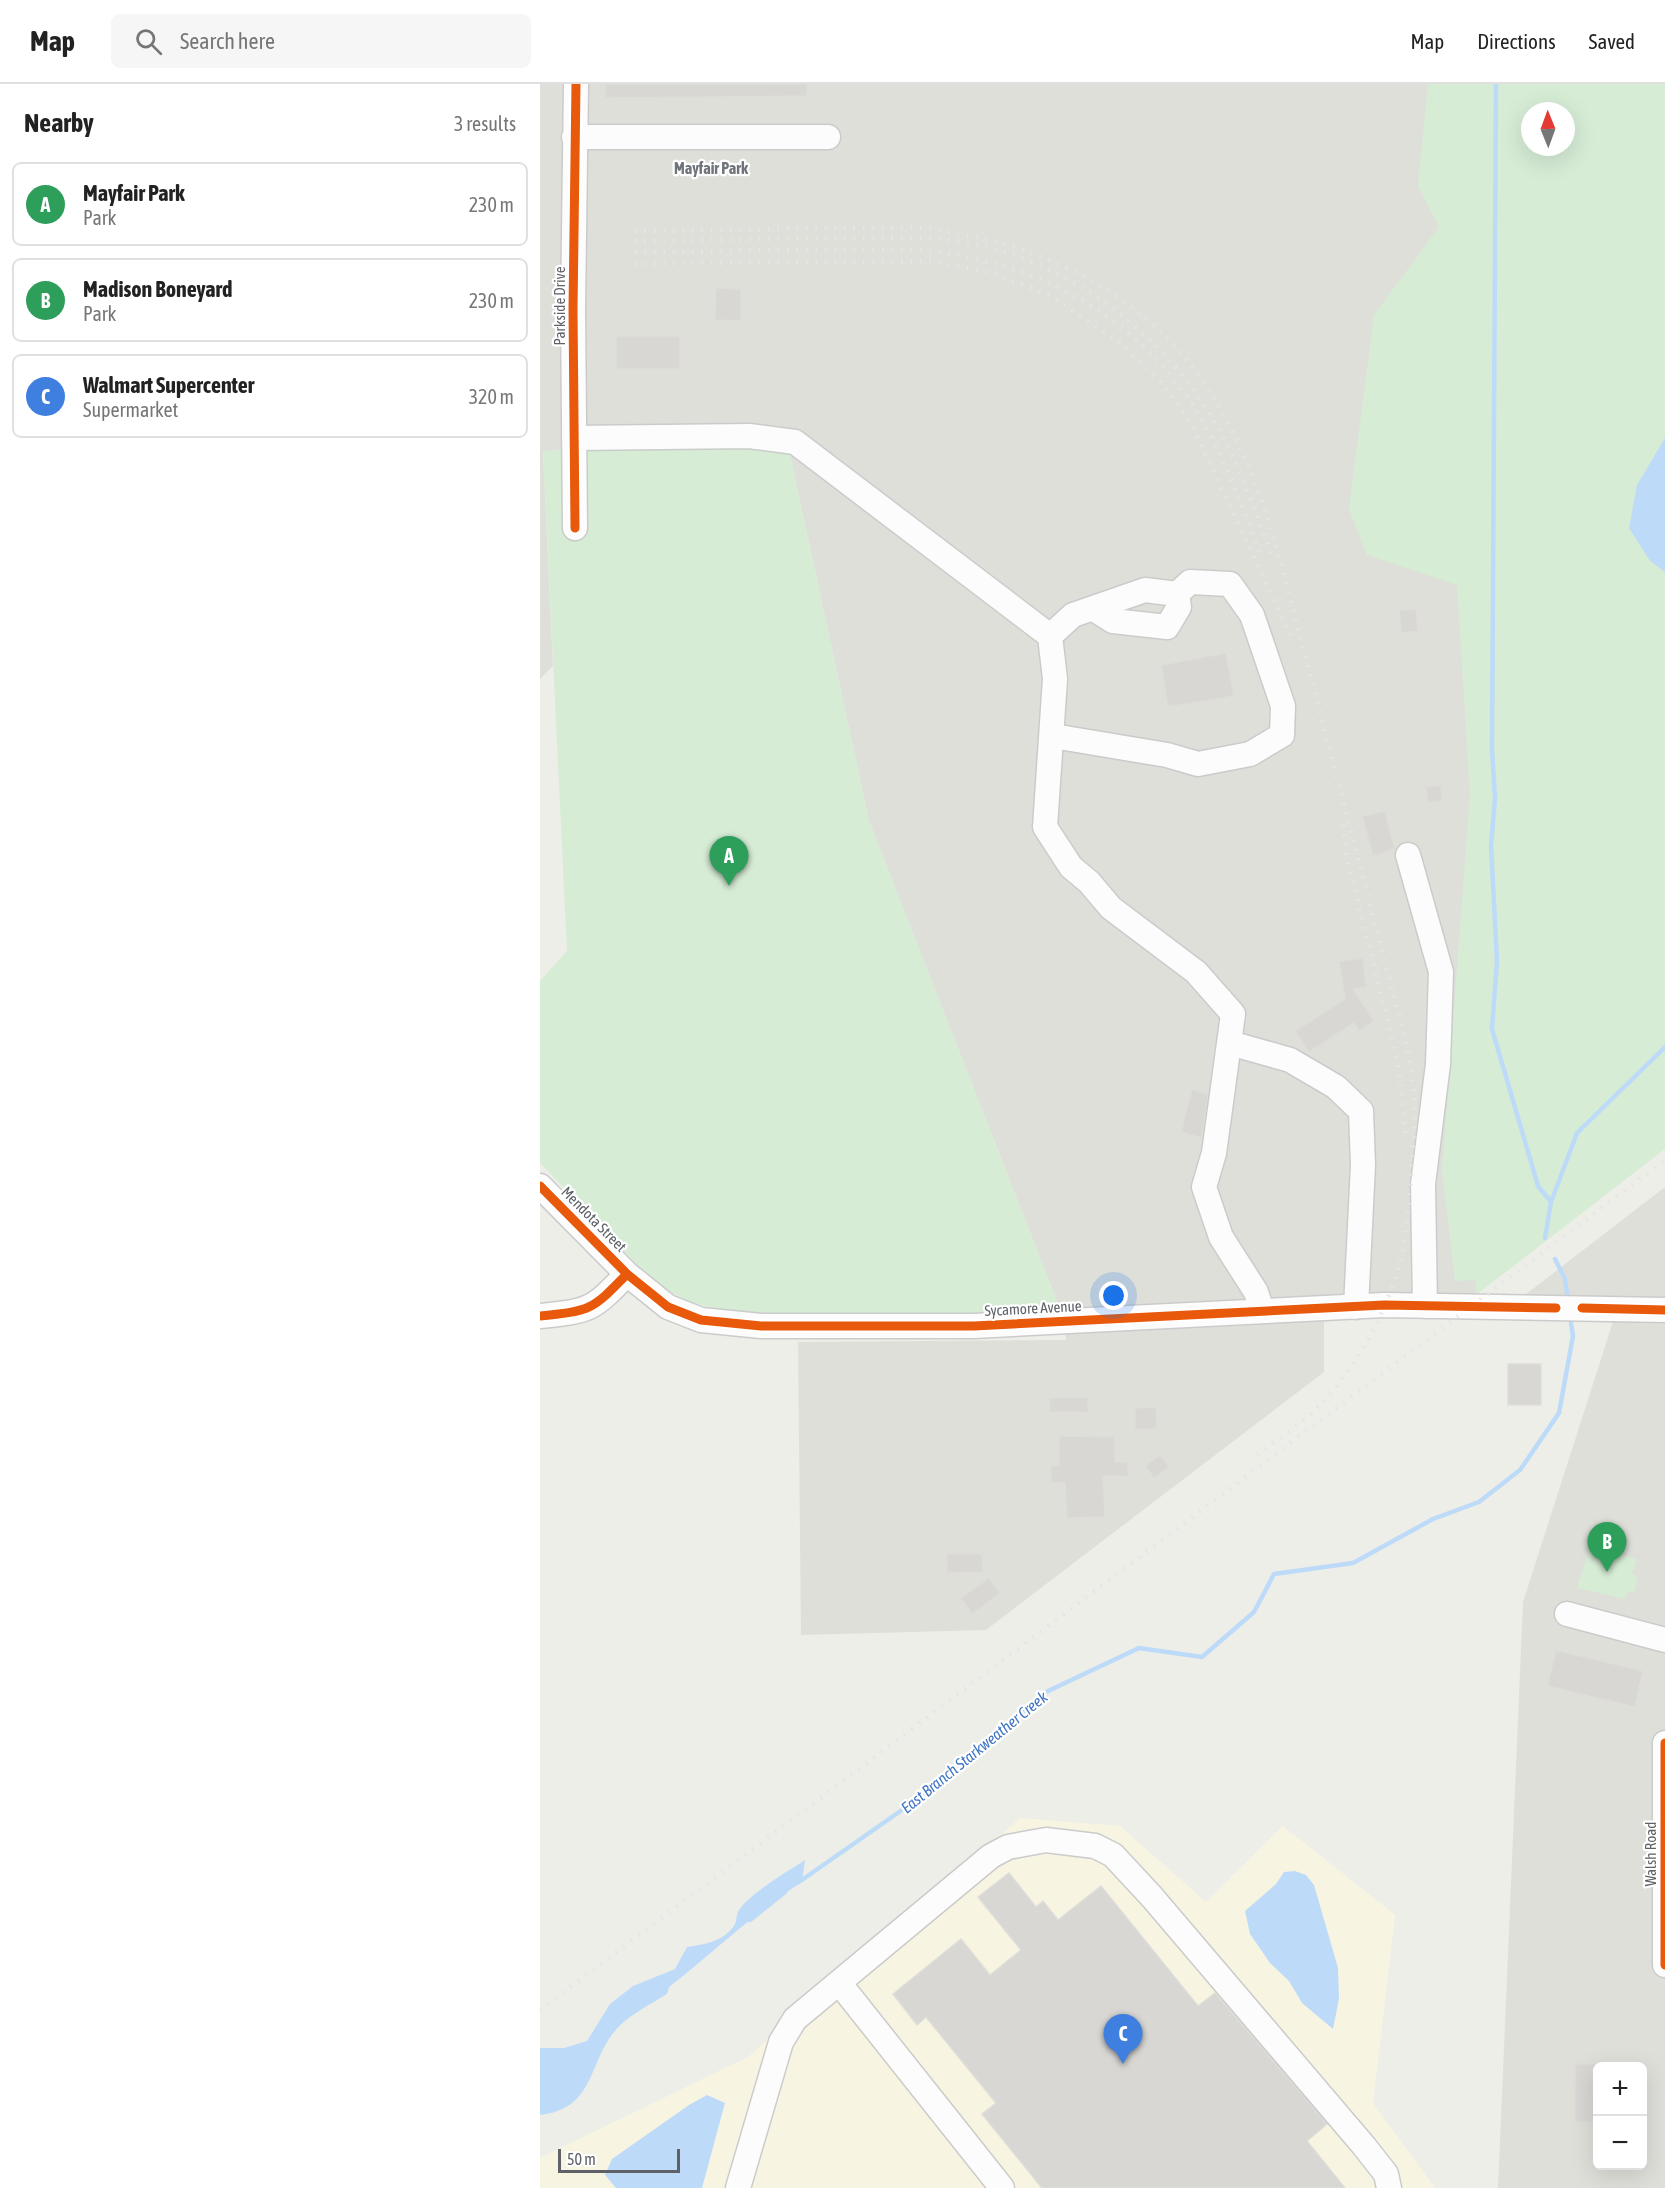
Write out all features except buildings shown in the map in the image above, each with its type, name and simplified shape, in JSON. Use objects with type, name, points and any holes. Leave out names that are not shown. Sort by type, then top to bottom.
[{"type":"street","name":"Parkside Drive","points":[[575,528],[574,137],[576,84]]},
{"type":"street","points":[[574,137],[828,137]]},
{"type":"street","points":[[574,438],[749,436],[795,442],[1050,636],[1055,679],[1053,736],[1045,827],[1071,867],[1089,882],[1111,908],[1196,972],[1233,1014],[1214,1154],[1204,1187],[1221,1238],[1256,1292],[1262,1311]]},
{"type":"street","points":[[1050,636],[1073,615],[1145,590],[1177,594],[1190,582],[1230,584],[1252,615],[1283,706],[1282,735],[1250,754],[1198,765],[1167,755],[1053,736]]},
{"type":"street","points":[[1094,609],[1113,621],[1167,627],[1179,607],[1177,594]]},
{"type":"street","points":[[1408,855],[1440,972],[1438,1064],[1423,1184],[1425,1306]]},
{"type":"street","points":[[1230,1043],[1290,1060],[1336,1087],[1361,1111],[1363,1165],[1356,1307]]},
{"type":"street","name":"Mendota Street","points":[[540,1186],[627,1274]]},
{"type":"street","points":[[540,1316],[576,1312],[593,1307],[627,1274]]},
{"type":"street","name":"Sycamore Avenue","points":[[627,1274],[668,1307],[701,1320],[761,1326],[974,1326],[1356,1307],[1665,1310]]},
{"type":"street","points":[[1567,1614],[1665,1640]]},
{"type":"street","name":"Walsh Road","points":[[1665,1743],[1665,1965]]},
{"type":"street","points":[[738,2188],[781,2042],[795,2019],[840,1984],[991,1856],[1008,1847],[1046,1840],[1095,1846],[1113,1855],[1261,2023],[1364,2146],[1386,2174],[1389,2188]]},
{"type":"street","points":[[840,1984],[1002,2188]]},
{"type":"shaded area","points":[[540,84],[1480,84],[1476,1295],[1324,1299],[1324,1372],[986,1630],[801,1635],[798,1342],[1066,1340],[1064,1319],[869,821],[788,446],[543,451],[553,666],[540,679]]},
{"type":"shaded area","points":[[1665,1187],[1665,2188],[1498,2188],[1523,1602],[1617,1309],[1508,1308]]},
{"type":"shaded area","points":[[1020,1818],[1120,1826],[1206,1902],[1283,1826],[1395,1915],[1373,2103],[1435,2188],[540,2188],[540,2158],[748,2057]]},
{"type":"green space","points":[[1428,84],[1665,84],[1665,1149],[1476,1295],[1476,1280],[1455,1281],[1442,1170],[1470,794],[1457,585],[1367,555],[1349,509],[1374,315],[1439,227],[1418,186]]},
{"type":"green space","points":[[788,446],[869,821],[1064,1319],[736,1315],[681,1299],[646,1274],[540,1163],[540,981],[567,951],[543,451]]},
{"type":"green space","points":[[1590,1547],[1636,1559],[1632,1574],[1638,1576],[1634,1592],[1628,1591],[1625,1599],[1577,1588]]},
{"type":"water","points":[[1665,438],[1665,572],[1650,561],[1629,528],[1637,485]]},
{"type":"water","points":[[805,1860],[802,1882],[751,1919],[669,1987],[667,1994],[637,2012],[616,2029],[579,2096],[570,2105],[540,2115],[540,2048],[564,2048],[587,2041],[610,2004],[633,1986],[675,1969],[687,1947],[714,1941],[725,1935],[735,1924],[739,1910],[751,1897]]},
{"type":"water","points":[[1295,1871],[1306,1875],[1314,1885],[1338,1968],[1339,1999],[1333,2029],[1302,2003],[1289,1981],[1270,1963],[1250,1934],[1245,1911],[1276,1884],[1284,1872]]},
{"type":"water","points":[[707,2095],[725,2103],[702,2188],[616,2188],[605,2175],[612,2159]]},
{"type":"waterway","points":[[1496,84],[1492,750],[1495,798],[1491,846],[1497,961],[1492,1029],[1538,1186],[1551,1202]]},
{"type":"waterway","points":[[1545,1238],[1551,1202],[1577,1133],[1665,1047]]},
{"type":"waterway","name":"East Branch Starkweather Creek","points":[[1555,1259],[1565,1279],[1568,1301]]},
{"type":"waterway","name":"East Branch Starkweather Creek","points":[[799,1882],[932,1789],[1046,1692],[1139,1648],[1202,1657],[1254,1612],[1274,1574],[1353,1563],[1433,1519],[1479,1502],[1520,1470],[1559,1413],[1573,1336],[1570,1316]]},
{"type":"waterway","name":"East Branch Starkweather Creek","points":[[750,1920],[785,1892]]},
{"type":"railway","points":[[635,231],[912,227],[951,232],[1026,251],[1062,265],[1096,283],[1129,305],[1158,329],[1185,358],[1207,387],[1226,418],[1255,483],[1277,551],[1401,1021],[1410,1062],[1415,1104],[1414,1147],[1403,1250],[1382,1312],[1350,1369],[1322,1403],[1251,1459]]},
{"type":"railway","points":[[635,241],[924,238],[956,241],[997,250],[1036,264],[1073,282],[1108,304],[1140,330],[1169,359],[1195,391],[1233,457],[1272,555]]},
{"type":"railway","points":[[635,252],[910,249],[959,255],[1005,266],[1049,283],[1090,305],[1127,332],[1161,364],[1190,402],[1215,444],[1260,554]]},
{"type":"railway","points":[[635,264],[931,261],[996,274],[1051,296],[1121,343],[1163,384],[1190,422],[1294,642]]},
{"type":"railway","points":[[1343,825],[1347,859],[1398,1063],[1406,1139]]},
{"type":"railway","points":[[540,2010],[1665,1160]]},
{"type":"cycle path","points":[[575,528],[573,309],[576,84]]},
{"type":"cycle path","points":[[540,1186],[627,1274],[668,1307],[701,1320],[761,1326],[974,1326],[1384,1305],[1556,1308]]},
{"type":"cycle path","points":[[540,1316],[590,1307],[627,1274]]},
{"type":"cycle path","points":[[1582,1308],[1665,1310]]},
{"type":"cycle path","points":[[1665,1743],[1665,1965]]},
{"type":"place","name":"Mayfair Park","points":[[729,886]]},
{"type":"place","name":"Madison Boneyard","points":[[1607,1572]]},
{"type":"place","name":"Walmart Supercenter","points":[[1123,2064]]},
{"type":"district","name":"Mayfair Park","points":[[711,168]]}]
